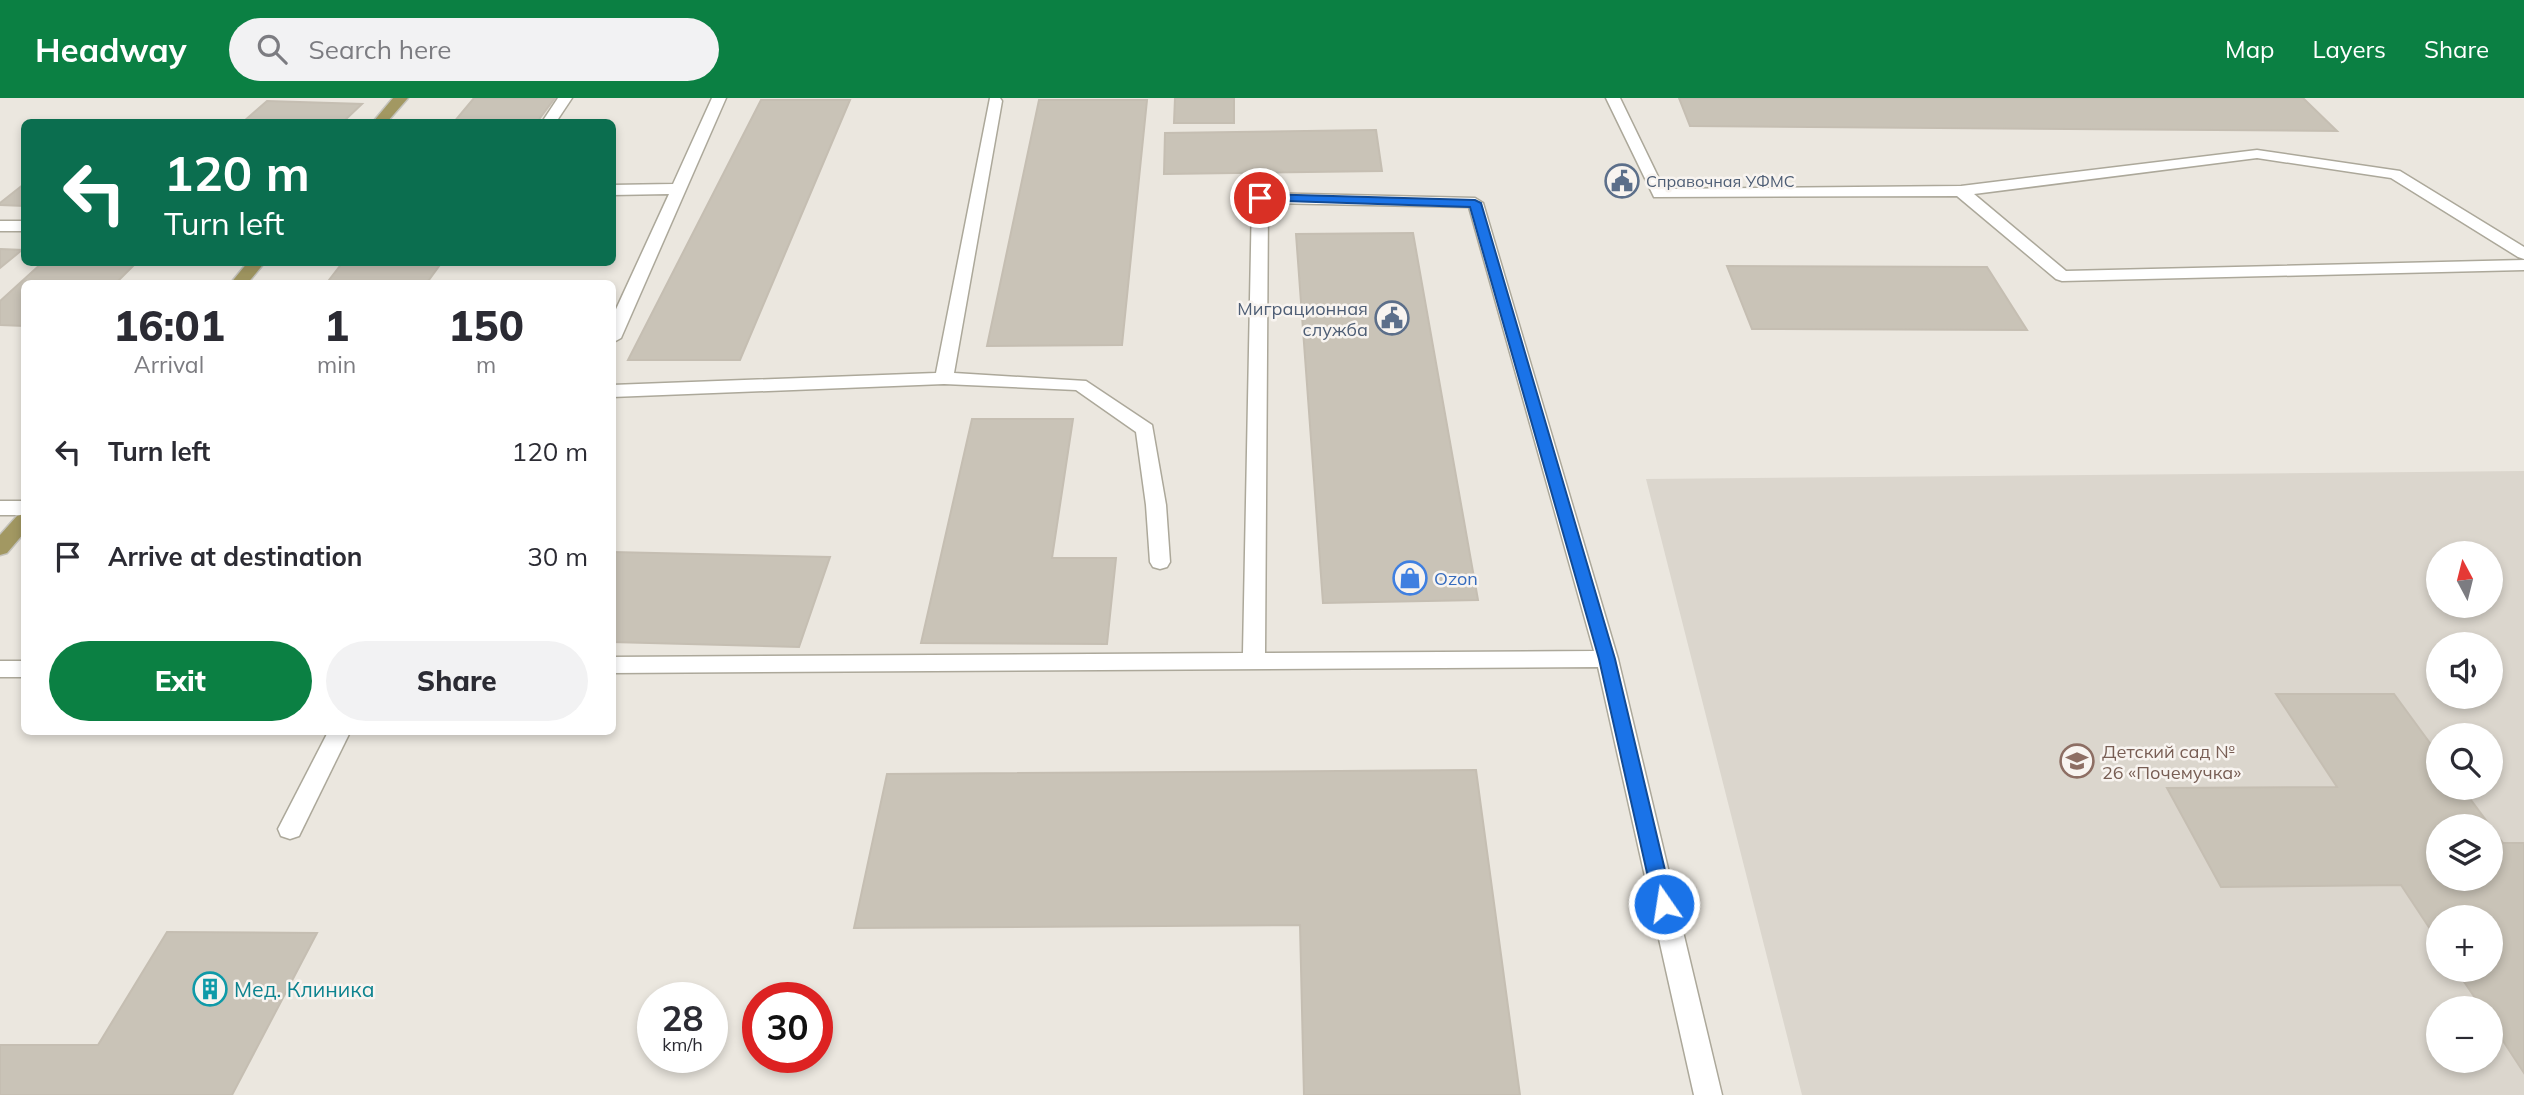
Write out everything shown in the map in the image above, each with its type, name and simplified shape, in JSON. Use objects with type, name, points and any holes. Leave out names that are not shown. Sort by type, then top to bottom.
[{"type":"main road","points":[[383,119],[401,98]]},
{"type":"main road","points":[[241,280],[254,266]]},
{"type":"main road","points":[[0,548],[21,524]]},
{"type":"street","points":[[551,119],[565,98]]},
{"type":"street","points":[[616,329],[719,98]]},
{"type":"street","points":[[1612,98],[1659,194],[1961,191],[2257,154],[2395,174],[2524,254]]},
{"type":"street","points":[[944,378],[995,101]]},
{"type":"street","points":[[616,190],[677,189]]},
{"type":"street","points":[[1961,191],[2062,276],[2524,265]]},
{"type":"street","points":[[1254,661],[1260,198],[1475,203],[1607,659],[1708,1095]]},
{"type":"street","points":[[0,226],[21,226]]},
{"type":"street","points":[[616,391],[944,378],[1080,385],[1145,429],[1156,505],[1160,562]]},
{"type":"street","points":[[0,508],[21,508]]},
{"type":"street","points":[[616,665],[1607,659]]},
{"type":"street","points":[[0,669],[21,669]]},
{"type":"street","points":[[290,829],[337,735]]},
{"type":"shaded area","name":"Детский сад № 26 «Почемучка»","points":[[2524,471],[2524,1095],[1802,1095],[1646,479]]},
{"type":"building","points":[[474,98],[555,98],[539,119],[456,119]]},
{"type":"building","points":[[1175,98],[1234,98],[1234,123],[1174,123]]},
{"type":"building","points":[[1679,98],[2303,98],[2337,131],[1690,126]]},
{"type":"building","points":[[761,100],[850,100],[740,360],[628,360]]},
{"type":"building","points":[[1039,100],[1147,100],[1122,345],[987,346]]},
{"type":"building","points":[[267,101],[362,104],[346,119],[246,119]]},
{"type":"building","points":[[1376,130],[1382,171],[1164,174],[1165,133]]},
{"type":"building","points":[[21,186],[21,206],[0,203]]},
{"type":"building","points":[[1413,233],[1478,600],[1323,603],[1296,234]]},
{"type":"building","points":[[0,249],[21,250],[21,251],[0,268]]},
{"type":"building","points":[[39,266],[133,266],[119,280],[23,280]]},
{"type":"building","points":[[340,266],[439,266],[429,280],[329,280]]},
{"type":"building","points":[[1727,266],[1987,267],[2027,330],[1752,329]]},
{"type":"building","points":[[21,282],[21,326],[0,325],[0,301]]},
{"type":"building","points":[[972,419],[1073,419],[1052,558],[1116,558],[1107,644],[921,643]]},
{"type":"building","points":[[616,552],[830,557],[799,647],[616,642]]},
{"type":"building","points":[[2276,694],[2394,694],[2426,738],[2426,800],[2471,800],[2481,814],[2426,814],[2426,891],[2503,891],[2503,843],[2524,843],[2524,1073],[2503,1041],[2503,996],[2474,996],[2464,982],[2503,982],[2503,905],[2426,905],[2426,923],[2401,885],[2221,887],[2167,788],[2337,787]]},
{"type":"building","points":[[1476,770],[1520,1095],[1304,1095],[1300,925],[854,928],[887,774]]},
{"type":"building","name":"Мед. Клиника","points":[[167,932],[317,933],[232,1095],[0,1095],[0,1045],[98,1045]]},
{"type":"place","name":"Справочная УФМС","points":[[1622,181]]},
{"type":"place","name":"Миграционная служба","points":[[1392,318]]},
{"type":"place","name":"Ozon","points":[[1410,578]]},
{"type":"place","name":"Детский сад № 26 «Почемучка»","points":[[2077,761]]},
{"type":"place","name":"Мед. Клиника","points":[[210,989]]},
{"type":"route","points":[[1260,198],[1475,203],[1607,659],[1664,904]]}]
